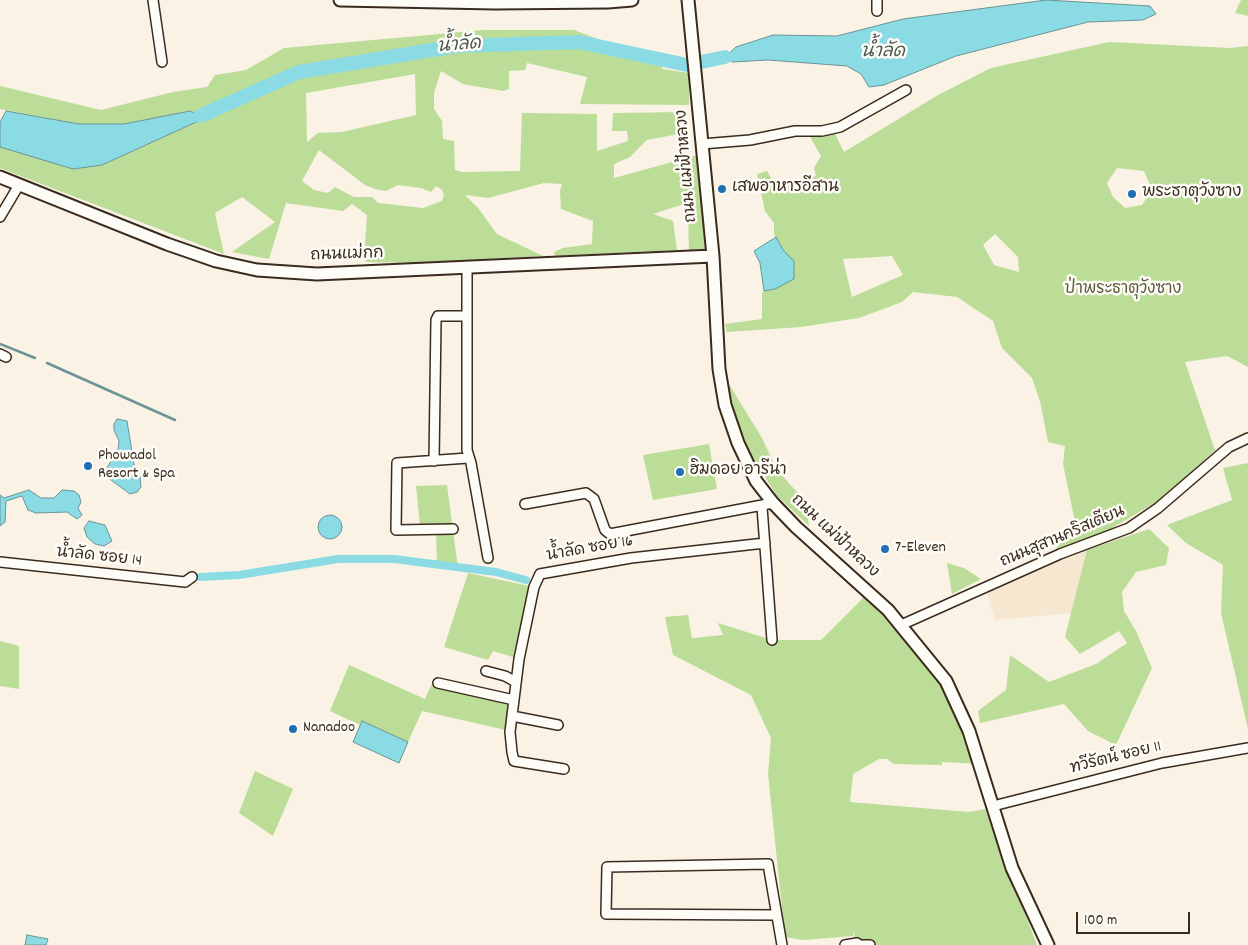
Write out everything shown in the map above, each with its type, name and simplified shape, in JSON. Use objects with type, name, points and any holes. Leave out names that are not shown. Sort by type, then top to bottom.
[{"type":"street","points":[[153,0],[162,62]]},
{"type":"street","points":[[340,0],[495,2],[632,0]]},
{"type":"street","name":"ถนน แม่ฟ้าหลวง","points":[[688,0],[712,256],[718,354],[725,405],[738,443],[768,505],[796,527],[882,604],[937,667],[955,696],[970,731],[1017,882],[1048,945]]},
{"type":"street","points":[[877,0],[877,11]]},
{"type":"street","points":[[702,144],[750,140],[795,131],[822,131],[840,128],[906,90]]},
{"type":"street","name":"ถนนแม่กก","points":[[0,177],[166,244],[247,269],[317,274],[712,256]]},
{"type":"street","points":[[0,217],[19,185]]},
{"type":"street","points":[[466,267],[468,458],[471,463],[488,558]]},
{"type":"street","points":[[434,461],[436,320],[438,316],[466,316]]},
{"type":"street","name":"ถนนสุสานคริสเตียน","points":[[901,625],[1060,554],[1129,528],[1158,508],[1229,447],[1248,438]]},
{"type":"street","points":[[453,529],[396,530],[397,464],[468,458]]},
{"type":"street","points":[[525,504],[586,493],[594,499],[605,530],[610,534],[768,505],[765,543],[772,640]]},
{"type":"street","name":"น้ำลัด ซอย 16","points":[[564,769],[514,761],[510,732],[516,682],[534,587],[540,574],[631,558],[765,543]]},
{"type":"street","name":"น้ำลัด ซอย 14","points":[[0,562],[186,582],[192,577]]},
{"type":"street","points":[[486,671],[505,676],[516,682]]},
{"type":"street","points":[[438,683],[514,700]]},
{"type":"street","points":[[512,716],[558,725]]},
{"type":"street","name":"ทวีรัตน์ ซอย 11","points":[[993,806],[1162,763],[1248,748]]},
{"type":"street","points":[[776,915],[606,914],[607,866],[768,864],[782,945]]},
{"type":"street","points":[[845,945],[870,945]]},
{"type":"shaded area","points":[[1087,550],[1072,613],[995,620],[986,590],[1059,558]]},
{"type":"green space","points":[[1241,0],[1248,0],[1248,16],[1235,13]]},
{"type":"green space","points":[[484,30],[574,30],[619,47],[666,56],[662,69],[689,73],[689,105],[580,104],[587,77],[527,63],[525,70],[509,71],[509,89],[503,91],[463,84],[441,71],[434,93],[434,109],[442,121],[443,139],[454,141],[455,170],[462,172],[520,171],[522,113],[597,114],[597,151],[628,141],[627,131],[612,131],[613,113],[686,112],[689,132],[647,140],[630,157],[614,164],[614,178],[698,155],[708,241],[704,251],[689,250],[688,217],[684,204],[653,214],[673,221],[677,250],[555,256],[554,252],[563,248],[592,244],[593,221],[561,209],[560,191],[562,184],[544,183],[488,198],[465,195],[478,208],[497,234],[543,256],[420,263],[367,262],[364,259],[367,215],[352,204],[343,211],[286,203],[269,259],[232,252],[275,222],[242,197],[215,213],[224,254],[0,168],[0,147],[73,169],[102,165],[205,118],[190,111],[124,124],[79,124],[0,109],[0,86],[101,110],[173,92],[207,87],[215,75],[246,70],[284,48]],"holes":[[[415,74],[416,115],[342,132],[318,133],[307,142],[306,93]],[[319,150],[365,185],[386,191],[398,185],[421,188],[431,192],[436,186],[442,190],[444,195],[442,201],[423,208],[378,203],[372,197],[354,197],[335,187],[328,193],[314,190],[302,181]]]},
{"type":"green space","name":"ป่าพระธาตุวังซาง","points":[[1109,42],[1230,48],[1248,46],[1248,367],[1227,356],[1185,362],[1215,450],[1163,498],[1107,531],[1055,551],[1060,542],[1077,531],[1063,464],[1065,446],[1048,442],[1040,401],[1032,378],[1002,348],[993,321],[957,297],[913,292],[902,302],[859,318],[801,327],[727,332],[725,324],[762,319],[762,292],[775,289],[794,261],[783,250],[774,234],[774,223],[765,211],[757,174],[767,171],[776,187],[816,176],[814,168],[821,156],[809,135],[834,132],[844,152],[938,95],[991,68]],"holes":[[[1117,168],[1144,171],[1152,190],[1142,205],[1125,208],[1113,197],[1107,183]],[[995,234],[1018,257],[1019,272],[994,265],[983,245]],[[892,256],[903,275],[852,297],[843,259]]]},
{"type":"green space","points":[[727,381],[762,438],[777,470],[806,502],[809,526],[778,497],[754,460],[733,413]]},
{"type":"green space","name":"ฮิมดอย อารีน่า","points":[[709,444],[717,489],[653,500],[643,455]]},
{"type":"green space","points":[[1248,463],[1248,729],[1221,613],[1223,565],[1186,543],[1167,525],[1232,500],[1223,468]]},
{"type":"green space","points":[[447,485],[458,568],[437,565],[436,527],[420,526],[416,486]]},
{"type":"green space","points":[[1149,529],[1169,548],[1166,565],[1136,572],[1122,592],[1124,611],[1136,631],[1152,668],[1116,745],[1088,731],[1064,704],[980,723],[978,711],[1006,690],[1010,655],[1049,682],[1096,664],[1127,643],[1119,631],[1080,654],[1065,637],[1087,550]]},
{"type":"green space","points":[[947,563],[964,568],[981,579],[952,594]]},
{"type":"green space","points":[[468,573],[534,587],[519,659],[493,651],[488,660],[444,647]]},
{"type":"green space","points":[[866,595],[918,651],[951,697],[980,764],[942,762],[942,765],[894,764],[887,759],[879,759],[853,774],[850,802],[969,812],[985,809],[1037,945],[870,945],[857,943],[854,939],[855,931],[853,936],[803,940],[785,937],[768,774],[771,738],[751,695],[673,655],[665,617],[688,615],[692,638],[723,635],[718,623],[772,640],[821,640]]},
{"type":"green space","points":[[0,641],[19,646],[19,689],[0,686]]},
{"type":"green space","points":[[349,665],[425,699],[434,679],[468,691],[511,699],[506,730],[422,711],[408,742],[362,721],[360,725],[330,711]]},
{"type":"green space","points":[[255,771],[293,789],[273,836],[239,813]]},
{"type":"water","name":"น้ำลัด","points":[[1046,0],[1150,6],[1156,14],[1143,20],[1088,22],[956,56],[884,85],[869,87],[861,74],[847,66],[768,60],[732,62],[725,57],[736,47],[773,35],[837,36],[903,19]]},
{"type":"water","points":[[6,111],[79,124],[124,124],[190,111],[205,118],[102,165],[73,169],[0,147],[0,122]]},
{"type":"water","points":[[776,237],[783,250],[794,261],[794,279],[775,289],[764,291],[760,263],[754,251]]},
{"type":"water","points":[[117,419],[127,421],[134,464],[140,476],[141,487],[137,492],[130,494],[107,477],[107,468],[118,449],[119,441],[114,430],[114,424]]},
{"type":"water","points":[[29,490],[41,498],[54,498],[62,490],[74,491],[79,495],[81,502],[78,508],[82,515],[77,519],[67,512],[36,513],[28,510],[22,496],[6,501],[5,522],[0,526],[0,495],[4,498]]},
{"type":"water","points":[[330,515],[339,518],[342,527],[339,536],[330,539],[321,536],[318,527],[321,518]]},
{"type":"water","points":[[89,521],[105,525],[112,541],[104,546],[95,544],[87,537],[84,528]]},
{"type":"water","points":[[362,721],[408,742],[399,763],[353,742]]},
{"type":"water","points":[[27,935],[48,939],[46,945],[25,945]]},
{"type":"waterway","name":"น้ำลัด","points":[[200,116],[299,72],[456,46],[579,42],[687,65],[725,57]]},
{"type":"waterway","points":[[0,344],[35,358]]},
{"type":"waterway","points":[[47,363],[175,420]]},
{"type":"waterway","points":[[200,577],[239,575],[338,559],[394,559],[496,572],[526,580]]},
{"type":"place","name":"เสพอาหารอีสาน","points":[[722,189]]},
{"type":"place","name":"พระธาตุวังซาง","points":[[1132,194]]},
{"type":"place","name":"Phowadol Resort & Spa","points":[[88,466]]},
{"type":"place","name":"ฮิมดอย อารีน่า","points":[[680,472]]},
{"type":"place","name":"7-Eleven","points":[[885,549]]},
{"type":"place","name":"Nanadoo","points":[[293,729]]}]
